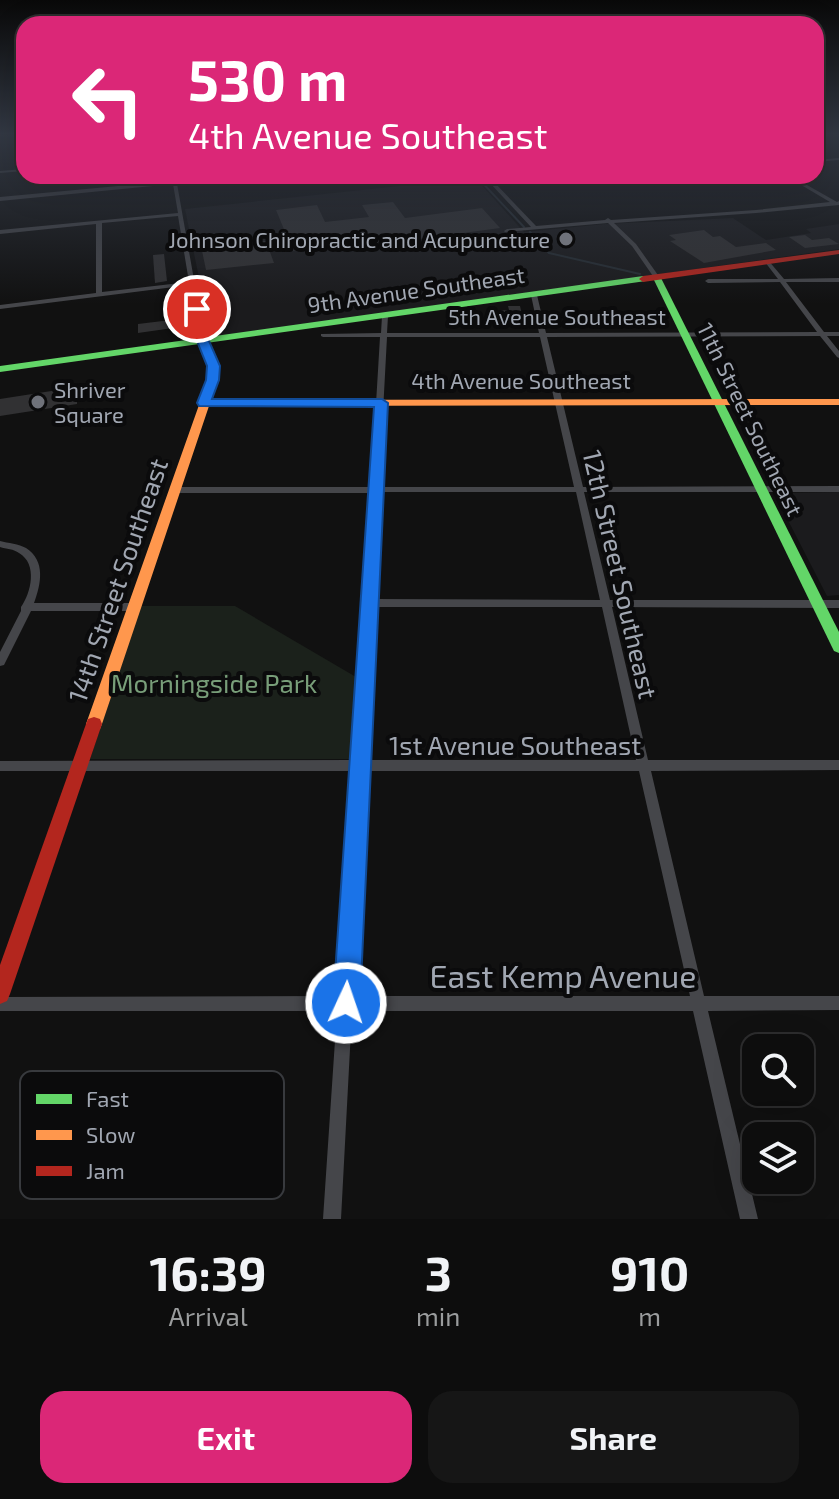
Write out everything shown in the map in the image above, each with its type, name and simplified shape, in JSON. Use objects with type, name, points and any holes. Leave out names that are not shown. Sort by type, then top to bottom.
[{"type":"street","points":[[0,199],[79,190]]},
{"type":"street","name":"14th Street Southeast","points":[[0,994],[213,380],[214,366],[203,341],[176,190]]},
{"type":"street","points":[[499,190],[534,227]]},
{"type":"street","points":[[813,190],[838,204]]},
{"type":"street","points":[[507,231],[608,220],[735,215],[838,204]]},
{"type":"street","points":[[0,232],[180,214]]},
{"type":"street","name":"11th Street Southeast","points":[[608,220],[634,245],[657,278],[839,647]]},
{"type":"street","points":[[99,222],[99,294]]},
{"type":"street","name":"9th Avenue Southeast","points":[[0,369],[839,252]]},
{"type":"street","points":[[768,262],[839,356]]},
{"type":"street","points":[[708,281],[839,280]]},
{"type":"street","points":[[0,307],[193,283]]},
{"type":"street","name":"12th Street Southeast","points":[[534,295],[749,1219]]},
{"type":"street","points":[[332,1219],[385,316]]},
{"type":"street","name":"5th Avenue Southeast","points":[[323,335],[839,334]]},
{"type":"street","name":"4th Avenue Southeast","points":[[203,403],[839,402]]},
{"type":"street","points":[[173,490],[839,489]]},
{"type":"street","points":[[0,662],[37,580],[36,564],[27,551],[3,544]]},
{"type":"street","points":[[370,603],[839,604]]},
{"type":"street","points":[[26,607],[133,607]]},
{"type":"street","name":"1st Avenue Southeast","points":[[0,766],[839,765]]},
{"type":"street","name":"East Kemp Avenue","points":[[0,1004],[839,1003]]},
{"type":"shaded area","points":[[364,190],[486,190],[524,232],[605,224],[733,218],[766,240],[811,233],[806,229],[839,224],[839,249],[211,337],[185,209]]},
{"type":"shaded area","points":[[839,492],[839,595],[827,596],[774,493]]},
{"type":"green space","name":"Morningside Park","points":[[141,606],[235,606],[356,677],[350,759],[90,759]]},
{"type":"building","points":[[393,202],[405,218],[482,208],[500,228],[353,248],[342,245],[293,251],[276,210],[317,205],[325,222],[369,217],[362,205]]},
{"type":"building","points":[[704,230],[736,247],[766,243],[776,250],[704,263],[670,241],[676,240],[669,235]]},
{"type":"building","points":[[805,235],[812,240],[829,238],[839,244],[805,248],[789,237]]},
{"type":"building","points":[[266,241],[274,263],[206,270],[201,246]]},
{"type":"building","points":[[164,254],[167,281],[155,283],[153,255]]},
{"type":"building","points":[[508,306],[520,306],[523,319],[489,319],[489,311],[509,310]]},
{"type":"building","points":[[179,319],[180,327],[138,333],[138,324]]},
{"type":"building","name":"Shriver Square","points":[[77,387],[77,404],[0,416],[0,399]]},
{"type":"waterway","points":[[489,190],[524,227]]},
{"type":"waterway","points":[[530,232],[549,253],[640,274]]},
{"type":"traffic: fast","points":[[657,278],[839,647]]},
{"type":"traffic: fast","points":[[0,369],[643,279]]},
{"type":"traffic: slow","points":[[94,724],[213,380],[212,358],[203,341]]},
{"type":"traffic: slow","points":[[203,403],[839,402]]},
{"type":"traffic: jam","points":[[643,279],[839,252]]},
{"type":"traffic: jam","points":[[0,994],[94,724]]},
{"type":"place","name":"Johnson Chiropractic and Acupuncture","points":[[566,239]]},
{"type":"place","name":"Shriver Square","points":[[38,402]]},
{"type":"route","points":[[197,309],[203,341],[214,366],[213,380],[203,403],[382,403],[346,1003]]}]
